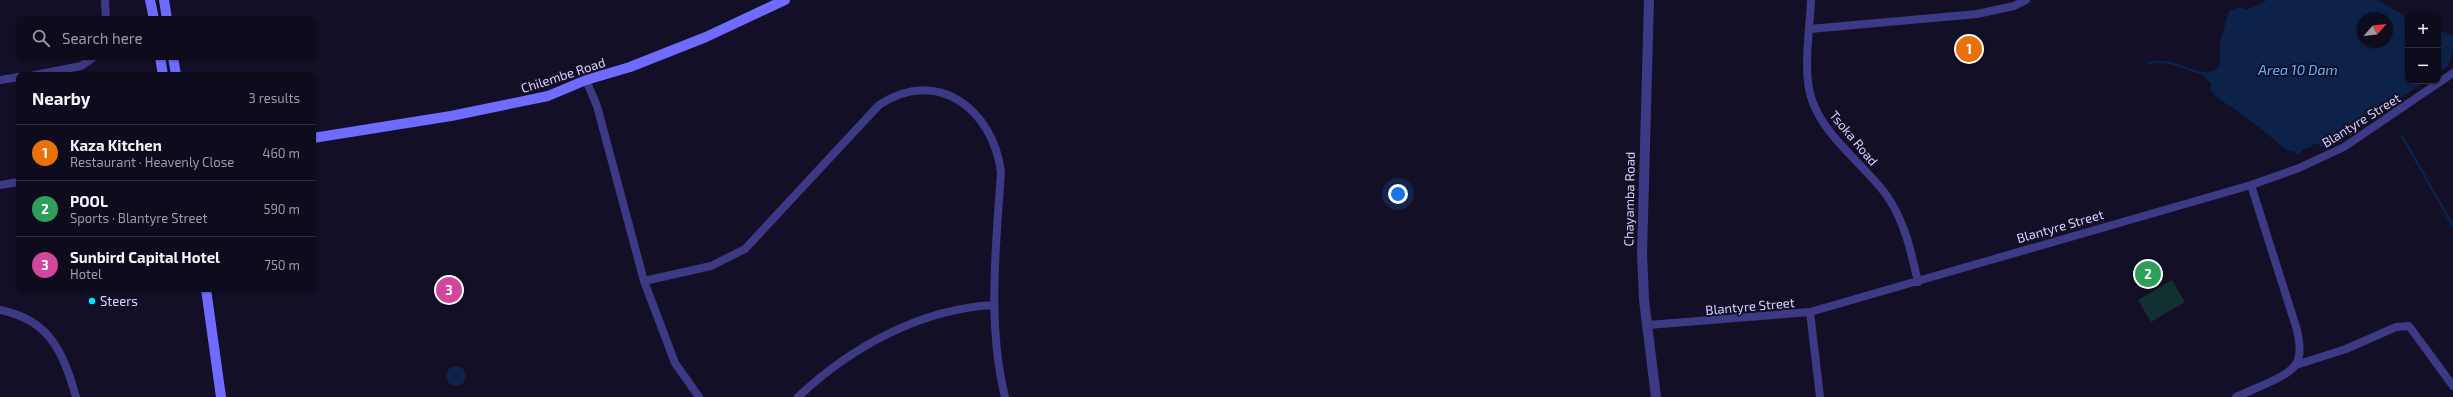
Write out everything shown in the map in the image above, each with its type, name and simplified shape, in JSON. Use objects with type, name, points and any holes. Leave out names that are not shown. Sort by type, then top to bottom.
[{"type":"main road","points":[[150,0],[153,16]]},
{"type":"main road","points":[[164,0],[167,16]]},
{"type":"main road","name":"Chilembe Road","points":[[316,138],[506,106],[548,96],[586,80],[618,71],[706,37],[785,0]]},
{"type":"main road","points":[[160,60],[162,72]]},
{"type":"main road","points":[[174,60],[176,72]]},
{"type":"main road","points":[[201,292],[208,312]]},
{"type":"main road","points":[[206,292],[221,397]]},
{"type":"street","points":[[106,0],[106,16]]},
{"type":"street","name":"Chayamba Road","points":[[1649,0],[1641,208],[1642,276],[1656,397]]},
{"type":"street","name":"Tsoka Road","points":[[1811,0],[1808,75],[1812,101],[1827,127],[1892,203],[1905,232],[1918,282]]},
{"type":"street","points":[[1810,29],[1977,14],[2014,6],[2026,0]]},
{"type":"street","points":[[50,72],[81,66],[90,60]]},
{"type":"street","name":"Blantyre Street","points":[[1648,325],[1810,312],[1918,282],[2037,245],[2251,185],[2299,168],[2344,147],[2453,73]]},
{"type":"street","points":[[0,80],[16,77]]},
{"type":"street","points":[[586,80],[596,106],[644,281],[673,358],[699,397]]},
{"type":"street","points":[[644,281],[712,266],[745,249],[879,105],[902,94],[927,90],[958,99],[969,107],[984,123],[995,143],[1001,172],[994,305],[1001,381],[1005,397]]},
{"type":"street","points":[[0,185],[16,182]]},
{"type":"street","points":[[2251,185],[2297,330],[2300,350],[2296,365]]},
{"type":"street","points":[[798,397],[834,366],[874,340],[936,314],[968,306],[994,305]]},
{"type":"street","points":[[0,310],[26,318],[52,339],[60,352],[76,397]]},
{"type":"street","points":[[1810,312],[1820,397]]},
{"type":"street","points":[[2236,397],[2284,374],[2296,365],[2346,349],[2396,327],[2408,326],[2453,386]]},
{"type":"green space","points":[[2172,280],[2185,302],[2151,322],[2138,300]]},
{"type":"water","name":"Area 10 Dam","points":[[2267,0],[2378,0],[2405,17],[2405,84],[2421,84],[2337,140],[2322,147],[2318,144],[2313,144],[2311,147],[2304,149],[2299,155],[2292,151],[2288,151],[2247,118],[2215,96],[2210,89],[2211,84],[2200,72],[2214,71],[2220,65],[2220,42],[2229,11],[2239,7],[2246,10]]},
{"type":"water","points":[[2441,31],[2453,35],[2451,58],[2447,67],[2441,69]]},
{"type":"water","points":[[2153,268],[2156,274],[2143,281],[2140,274]]},
{"type":"water","points":[[456,366],[463,369],[466,376],[463,383],[456,386],[449,383],[446,376],[449,369]]},
{"type":"waterway","points":[[2149,63],[2171,63],[2202,73]]},
{"type":"waterway","points":[[2402,136],[2453,226]]},
{"type":"place","name":"Kaza Kitchen","points":[[1969,49]]},
{"type":"place","name":"POOL","points":[[2148,274]]},
{"type":"place","name":"Sunbird Capital Hotel","points":[[449,290]]},
{"type":"place","name":"Steers","points":[[92,301]]}]
